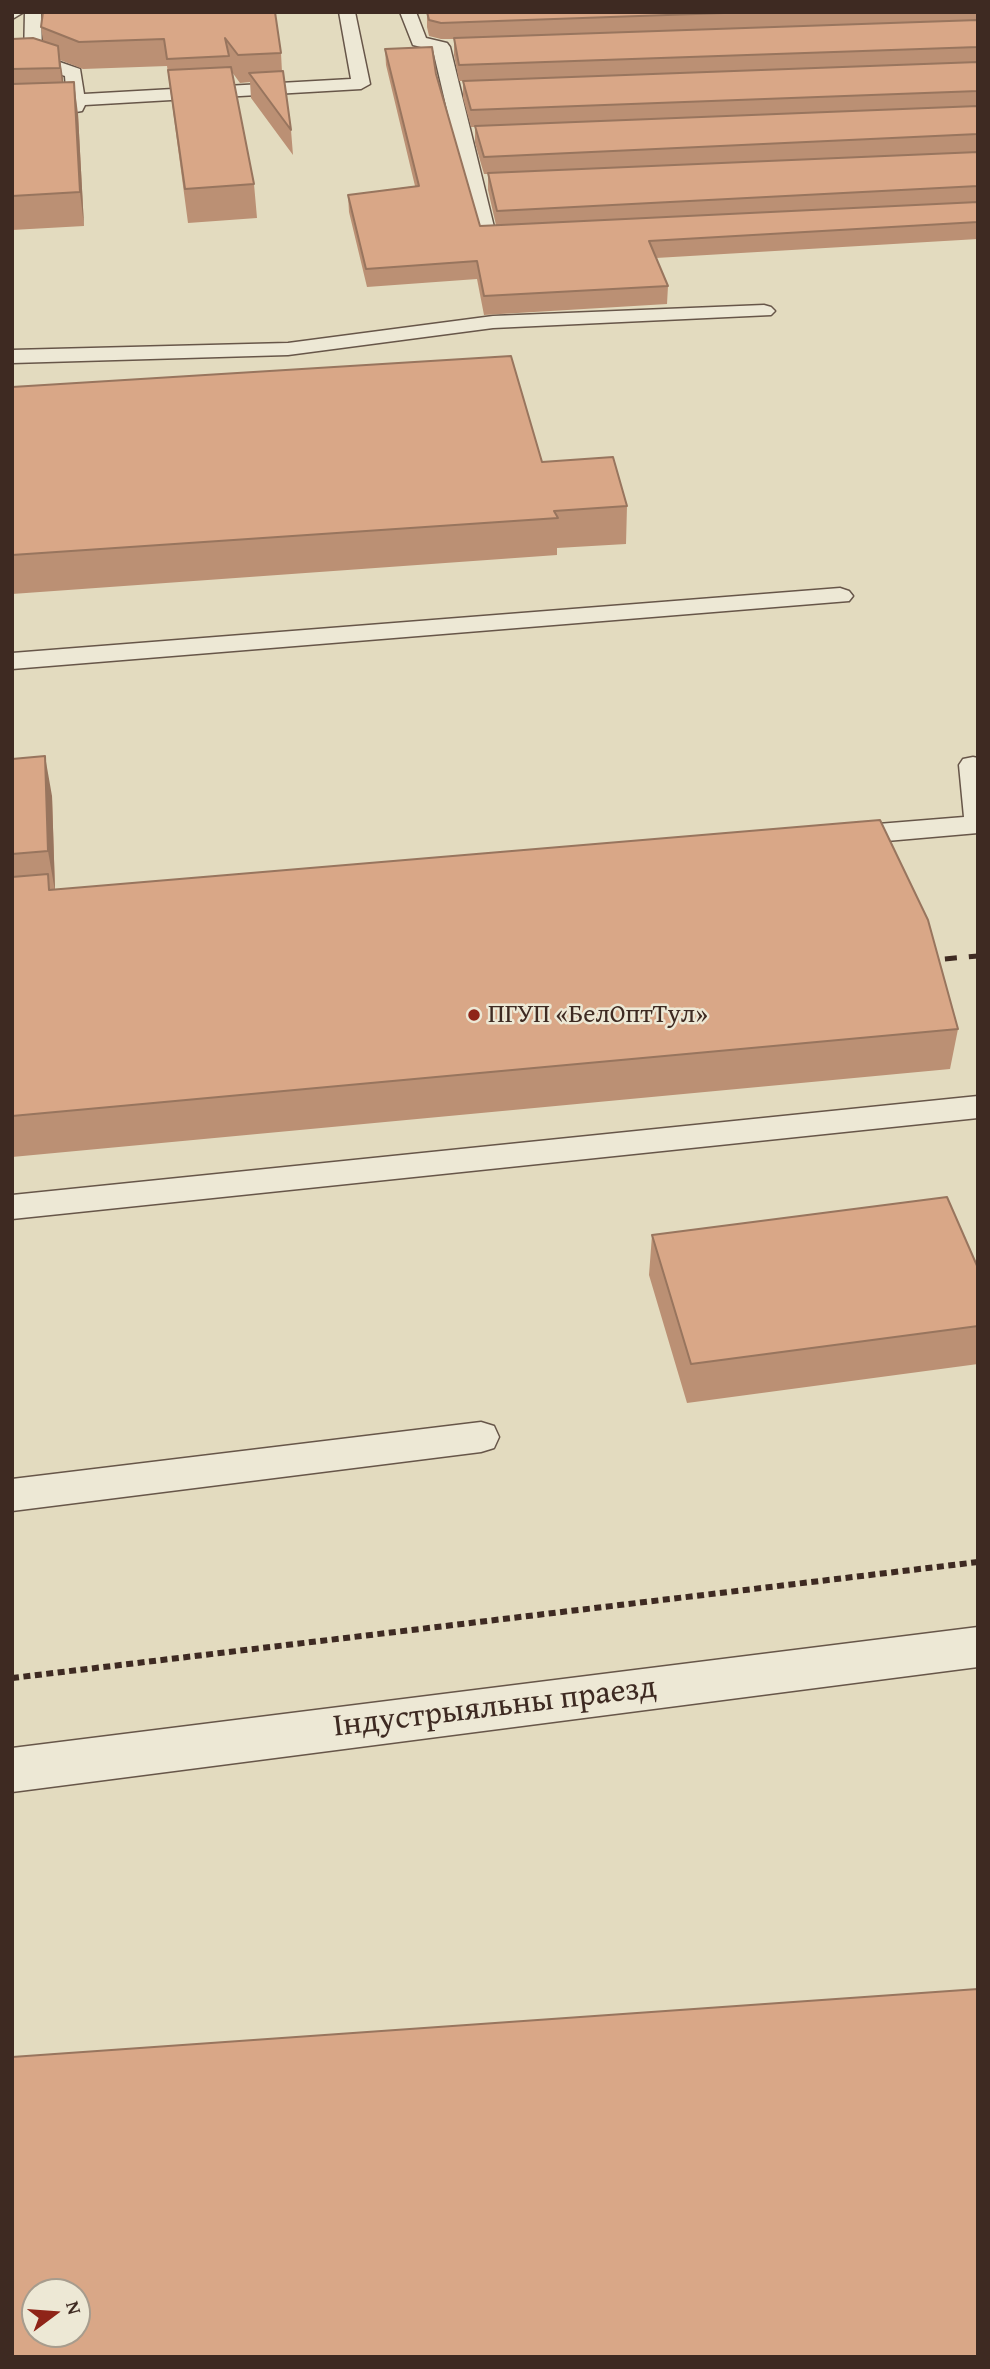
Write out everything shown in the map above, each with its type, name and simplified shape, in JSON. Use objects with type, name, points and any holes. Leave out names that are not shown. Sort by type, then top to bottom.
[{"type":"street","name":"Індустрыяльны праезд","points":[[12,1770],[978,1647]]},
{"type":"lane","points":[[12,109],[76,107],[74,73],[33,59],[33,12]]},
{"type":"lane","points":[[76,100],[361,84],[346,12]]},
{"type":"lane","points":[[408,12],[419,41],[448,46],[455,90],[482,182],[486,237],[541,234]]},
{"type":"lane","points":[[12,357],[288,349],[493,322],[764,311]]},
{"type":"lane","points":[[12,661],[839,596]]},
{"type":"lane","points":[[812,838],[978,823],[972,765]]},
{"type":"lane","points":[[12,1207],[978,1107]]},
{"type":"lane","points":[[12,1495],[481,1437]]},
{"type":"path","points":[[12,1678],[978,1562]]},
{"type":"building","points":[[43,12],[275,12],[281,53],[238,55],[225,38],[229,56],[167,59],[164,39],[79,42],[41,27]]},
{"type":"building","points":[[427,12],[752,12],[441,23],[429,20]]},
{"type":"building","points":[[978,20],[978,47],[459,65],[454,38]]},
{"type":"building","points":[[33,38],[58,46],[60,68],[12,69],[12,39]]},
{"type":"building","points":[[432,47],[436,74],[480,226],[978,202],[978,222],[649,241],[668,286],[484,296],[477,261],[366,269],[348,195],[419,186],[385,49]]},
{"type":"building","points":[[978,62],[978,91],[471,110],[463,81]]},
{"type":"building","points":[[231,67],[254,184],[185,189],[168,70]]},
{"type":"building","points":[[283,71],[291,130],[249,73]]},
{"type":"building","points":[[74,82],[80,192],[12,196],[12,84]]},
{"type":"building","points":[[978,106],[978,134],[484,157],[475,126]]},
{"type":"building","points":[[978,152],[978,186],[497,211],[488,173]]},
{"type":"building","points":[[511,356],[542,462],[613,457],[627,506],[554,511],[558,518],[12,555],[12,387]]},
{"type":"building","points":[[45,756],[48,851],[12,854],[12,759]]},
{"type":"building","name":"ПГУП «БелОптТул»","points":[[880,820],[928,920],[958,1029],[12,1116],[12,877],[48,874],[49,890]]},
{"type":"building","points":[[947,1197],[978,1268],[978,1326],[691,1364],[652,1235]]},
{"type":"building","points":[[978,1989],[978,2357],[12,2357],[12,2057]]},
{"type":"railway","points":[[921,961],[978,956]]},
{"type":"place","name":"ПГУП «БелОптТул»","points":[[474,1015]]}]
